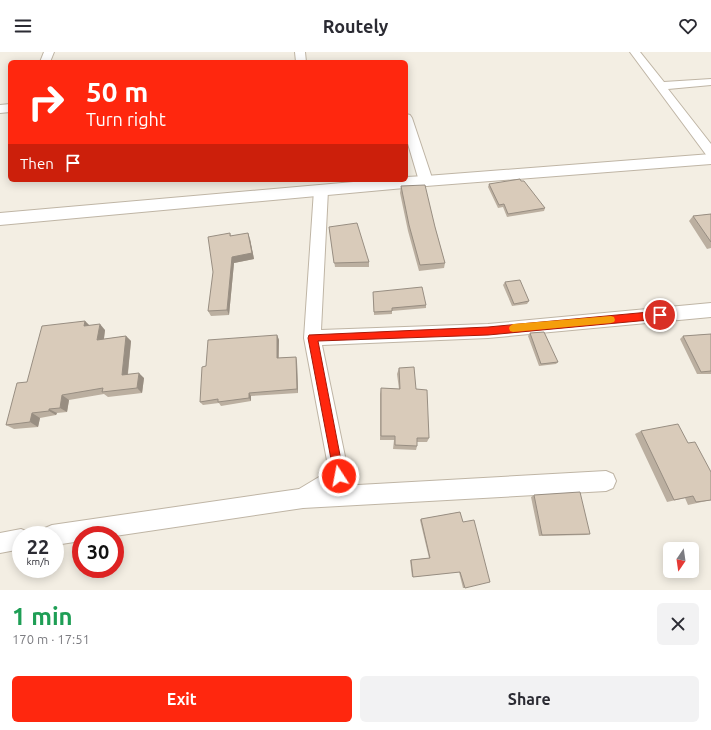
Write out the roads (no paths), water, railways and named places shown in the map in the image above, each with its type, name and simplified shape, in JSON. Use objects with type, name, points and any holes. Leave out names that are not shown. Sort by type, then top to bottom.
[{"type":"street","points":[[635,52],[711,153]]},
{"type":"street","points":[[661,86],[711,82]]},
{"type":"street","points":[[408,124],[426,181]]},
{"type":"street","points":[[0,219],[426,181],[711,159]]},
{"type":"street","points":[[303,498],[339,476],[312,338],[321,190]]},
{"type":"street","points":[[312,338],[488,331],[711,310]]},
{"type":"street","points":[[64,533],[303,498],[606,481]]},
{"type":"street","points":[[0,542],[12,541]]}]
